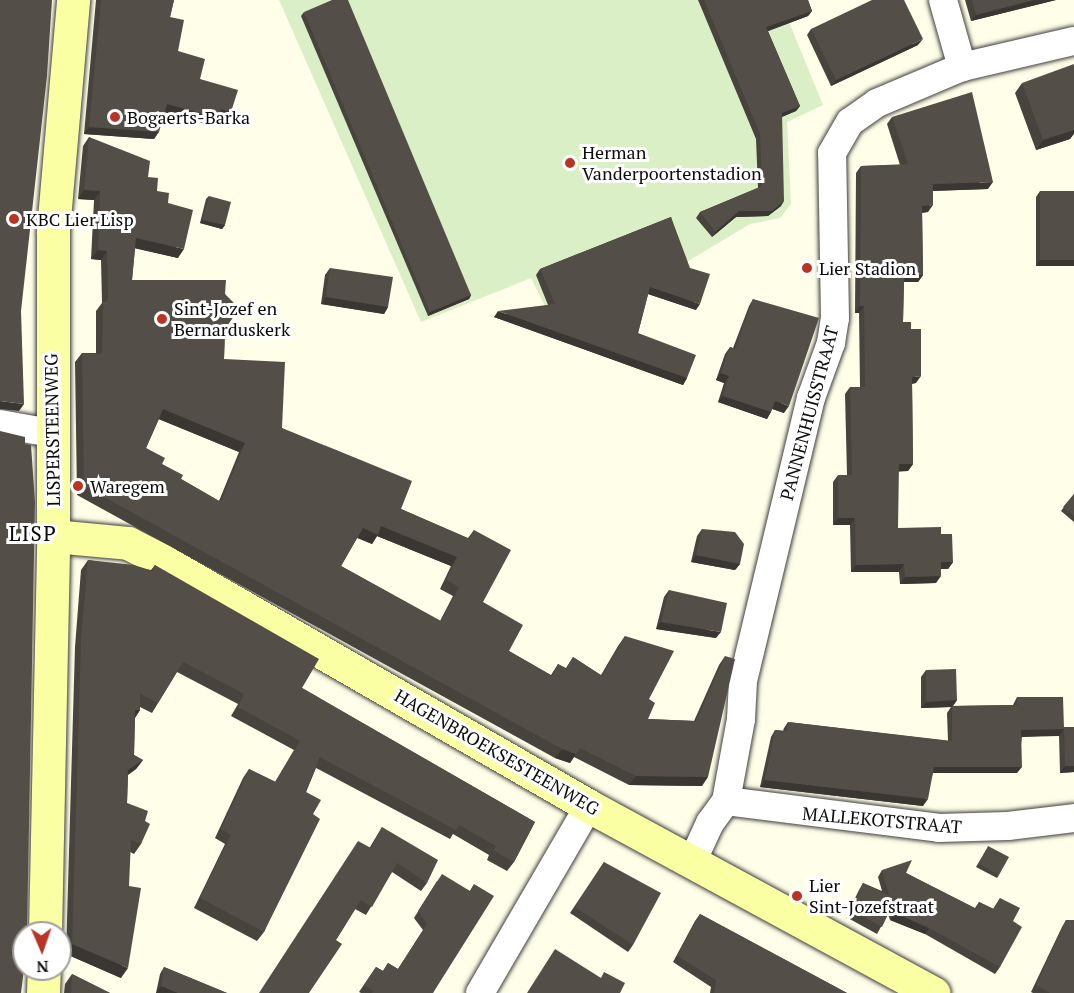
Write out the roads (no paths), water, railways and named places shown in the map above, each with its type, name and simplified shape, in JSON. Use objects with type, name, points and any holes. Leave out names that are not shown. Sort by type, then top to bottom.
[{"type":"street","name":"LISPERSTEENWEG","points":[[45,921],[53,536],[51,433],[53,230],[73,0]]},
{"type":"street","points":[[943,0],[962,67]]},
{"type":"street","name":"PANNENHUISSTRAAT","points":[[692,862],[710,823],[726,801],[743,681],[790,478],[835,318],[832,153],[850,122],[877,103],[962,67],[1074,41]]},
{"type":"street","points":[[0,424],[51,433]]},
{"type":"street","name":"HAGENBROEKSESTEENWEG","points":[[53,536],[128,543],[163,561],[590,806],[934,993]]},
{"type":"street","name":"MALLEKOTSTRAAT","points":[[726,801],[939,828],[1008,826],[1074,818]]},
{"type":"street","points":[[480,993],[590,806]]},
{"type":"place","name":"Bogaerts-Barka","points":[[115,117]]},
{"type":"place","name":"Herman Vanderpoortenstadion","points":[[570,163]]},
{"type":"place","name":"KBC Lier Lisp","points":[[14,219]]},
{"type":"place","name":"Lier Stadion","points":[[807,268]]},
{"type":"place","name":"Sint-Jozef en Bernarduskerk","points":[[162,319]]},
{"type":"place","name":"Waregem","points":[[78,486]]},
{"type":"place","name":"Lier Sint-Jozefstraat","points":[[797,896]]},
{"type":"district","name":"LISP","points":[[33,533]]}]
